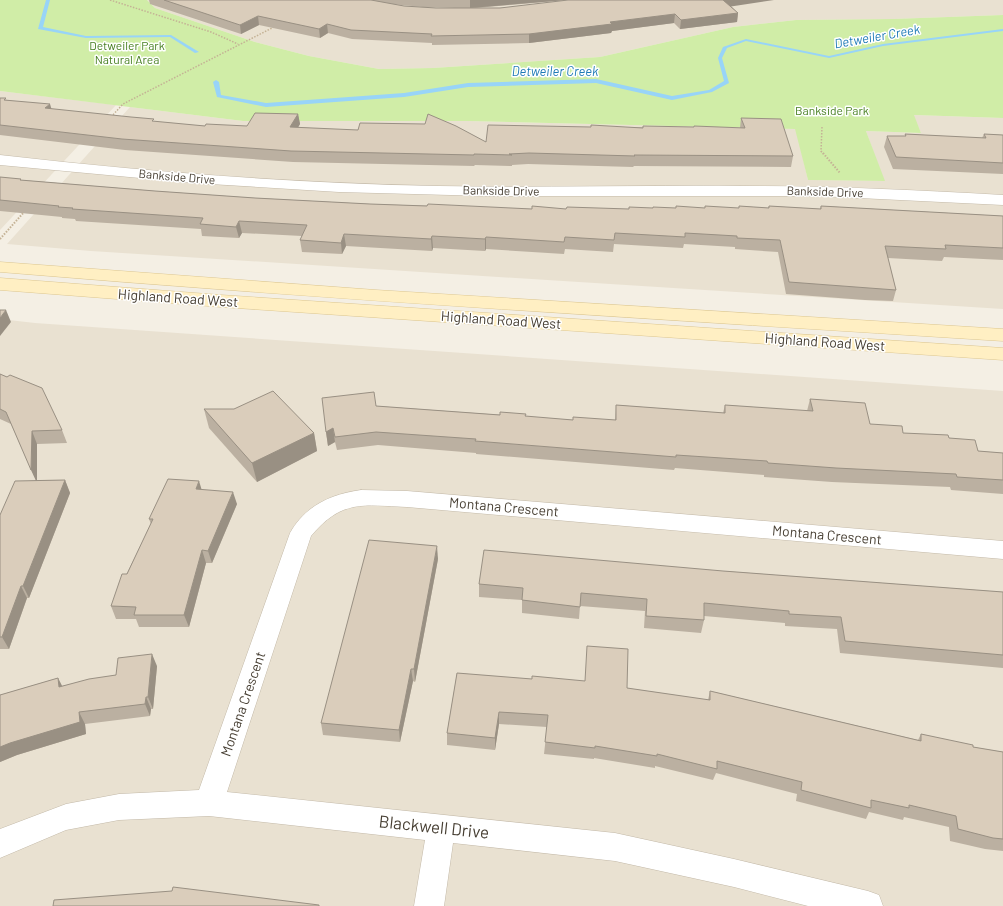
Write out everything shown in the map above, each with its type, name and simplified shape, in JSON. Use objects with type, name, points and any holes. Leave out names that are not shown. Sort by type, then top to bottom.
[{"type":"main road","name":"Highland Road West","points":[[0,267],[129,278],[1003,335]]},
{"type":"main road","name":"Highland Road West","points":[[0,284],[221,301],[1003,354]]},
{"type":"street","name":"Bankside Drive","points":[[0,160],[66,168],[194,179],[389,190],[591,192],[789,191],[1003,200]]},
{"type":"street","name":"Montana Crescent","points":[[209,803],[301,533],[318,514],[337,503],[364,497],[407,499],[1003,550]]},
{"type":"street","name":"Blackwell Drive","points":[[0,844],[66,817],[119,807],[209,803],[615,847],[734,873],[868,906]]},
{"type":"street","points":[[429,906],[442,828]]},
{"type":"path","points":[[110,0],[211,32],[239,45]]},
{"type":"path","points":[[107,122],[122,104],[280,24]]},
{"type":"path","points":[[822,127],[821,151],[858,193]]},
{"type":"path","points":[[0,239],[30,206]]},
{"type":"shaded area","points":[[147,0],[1003,0],[1003,15],[893,19],[796,20],[733,27],[600,57],[433,68],[379,69],[309,56],[255,42],[155,8]]},
{"type":"shaded area","points":[[0,91],[116,105],[0,230]]},
{"type":"shaded area","points":[[130,107],[243,121],[467,121],[796,129],[808,180],[884,181],[866,131],[921,133],[913,115],[1003,118],[1003,309],[91,251],[7,244]]},
{"type":"shaded area","points":[[0,319],[35,323],[1003,391],[1003,906],[0,906]]},
{"type":"green space","name":"Detweiler Park Natural Area","points":[[0,0],[147,0],[155,8],[255,42],[309,56],[379,69],[433,68],[600,57],[733,27],[796,20],[893,19],[1003,15],[1003,118],[914,115],[921,133],[866,131],[885,181],[808,180],[795,129],[467,121],[243,121],[0,91]]},
{"type":"building","points":[[164,0],[371,0],[404,6],[436,8],[500,8],[568,0],[723,0],[738,13],[681,20],[675,14],[610,22],[612,24],[529,34],[431,36],[432,34],[351,30],[327,24],[319,29],[258,16],[240,25]]},
{"type":"building","points":[[0,98],[6,98],[4,100],[50,104],[45,108],[154,119],[152,121],[205,126],[206,124],[247,126],[255,113],[298,114],[290,127],[358,130],[360,123],[425,124],[428,114],[456,126],[486,142],[488,125],[591,127],[591,125],[643,128],[643,126],[694,126],[745,128],[741,118],[781,119],[793,156],[634,155],[635,156],[529,153],[509,154],[512,155],[474,155],[291,151],[122,139],[0,125]]},
{"type":"building","points":[[905,134],[986,138],[984,134],[1003,135],[1003,163],[896,157],[887,136],[906,136]]},
{"type":"building","points":[[0,177],[155,191],[370,204],[427,206],[428,204],[532,209],[532,206],[566,209],[567,207],[629,209],[629,207],[676,208],[676,206],[705,208],[705,206],[739,208],[739,206],[769,208],[769,206],[821,209],[821,206],[1003,216],[1003,248],[945,245],[946,249],[885,246],[896,290],[789,282],[780,240],[685,233],[685,237],[615,233],[614,240],[565,237],[564,242],[486,237],[485,239],[432,236],[431,239],[344,234],[341,243],[300,240],[307,225],[239,221],[236,227],[200,224],[203,218],[72,209],[73,208],[0,200]]},
{"type":"building","points":[[0,310],[6,310],[0,318]]},
{"type":"building","points":[[0,374],[7,377],[10,375],[42,388],[62,430],[32,431],[31,470],[6,412],[0,409]]},
{"type":"building","points":[[273,391],[314,433],[252,463],[204,409],[234,409]]},
{"type":"building","points":[[374,392],[376,406],[500,415],[500,412],[526,414],[525,416],[573,420],[573,417],[616,420],[616,405],[725,413],[725,405],[813,411],[810,399],[865,403],[870,424],[902,426],[903,433],[948,435],[949,438],[975,440],[978,451],[1003,453],[1003,480],[957,477],[956,474],[836,468],[768,463],[767,461],[676,455],[676,457],[475,441],[476,439],[376,432],[335,437],[333,428],[326,432],[322,398]]},
{"type":"building","points":[[168,479],[199,481],[196,489],[233,492],[208,551],[202,550],[184,615],[134,615],[136,607],[111,606],[122,574],[127,574],[153,519],[149,519]]},
{"type":"building","points":[[65,480],[23,586],[21,586],[2,637],[0,637],[0,515],[15,481]]},
{"type":"building","points":[[369,540],[437,546],[414,669],[411,669],[399,730],[321,723]]},
{"type":"building","points":[[484,550],[723,571],[1003,592],[1003,655],[845,641],[841,617],[789,614],[789,611],[704,603],[704,620],[646,616],[647,599],[581,593],[580,607],[522,600],[523,588],[479,584]]},
{"type":"building","points":[[587,646],[628,649],[627,688],[710,700],[710,691],[921,741],[921,734],[973,745],[973,747],[1003,752],[1003,839],[958,829],[956,816],[909,805],[909,808],[871,800],[871,808],[801,790],[802,782],[717,761],[717,769],[657,754],[657,756],[595,746],[595,748],[545,742],[548,715],[499,712],[495,738],[447,733],[457,673],[532,679],[532,676],[585,681]]},
{"type":"building","points":[[152,654],[148,697],[146,697],[145,704],[79,712],[80,722],[0,747],[0,695],[58,678],[59,687],[89,679],[116,675],[118,658]]},
{"type":"building","points":[[173,887],[319,906],[53,906],[54,900],[172,891]]},
{"type":"waterway","name":"Detweiler Creek","points":[[48,0],[40,28],[86,37],[171,36],[197,52]]},
{"type":"waterway","name":"Detweiler Creek","points":[[216,82],[219,96],[266,105],[404,95],[468,85],[596,81],[672,98],[710,91],[727,82],[720,58],[725,47],[746,40],[829,57],[883,45],[1003,30]]},
{"type":"park label","name":"Bankside Park","points":[[832,111]]}]
